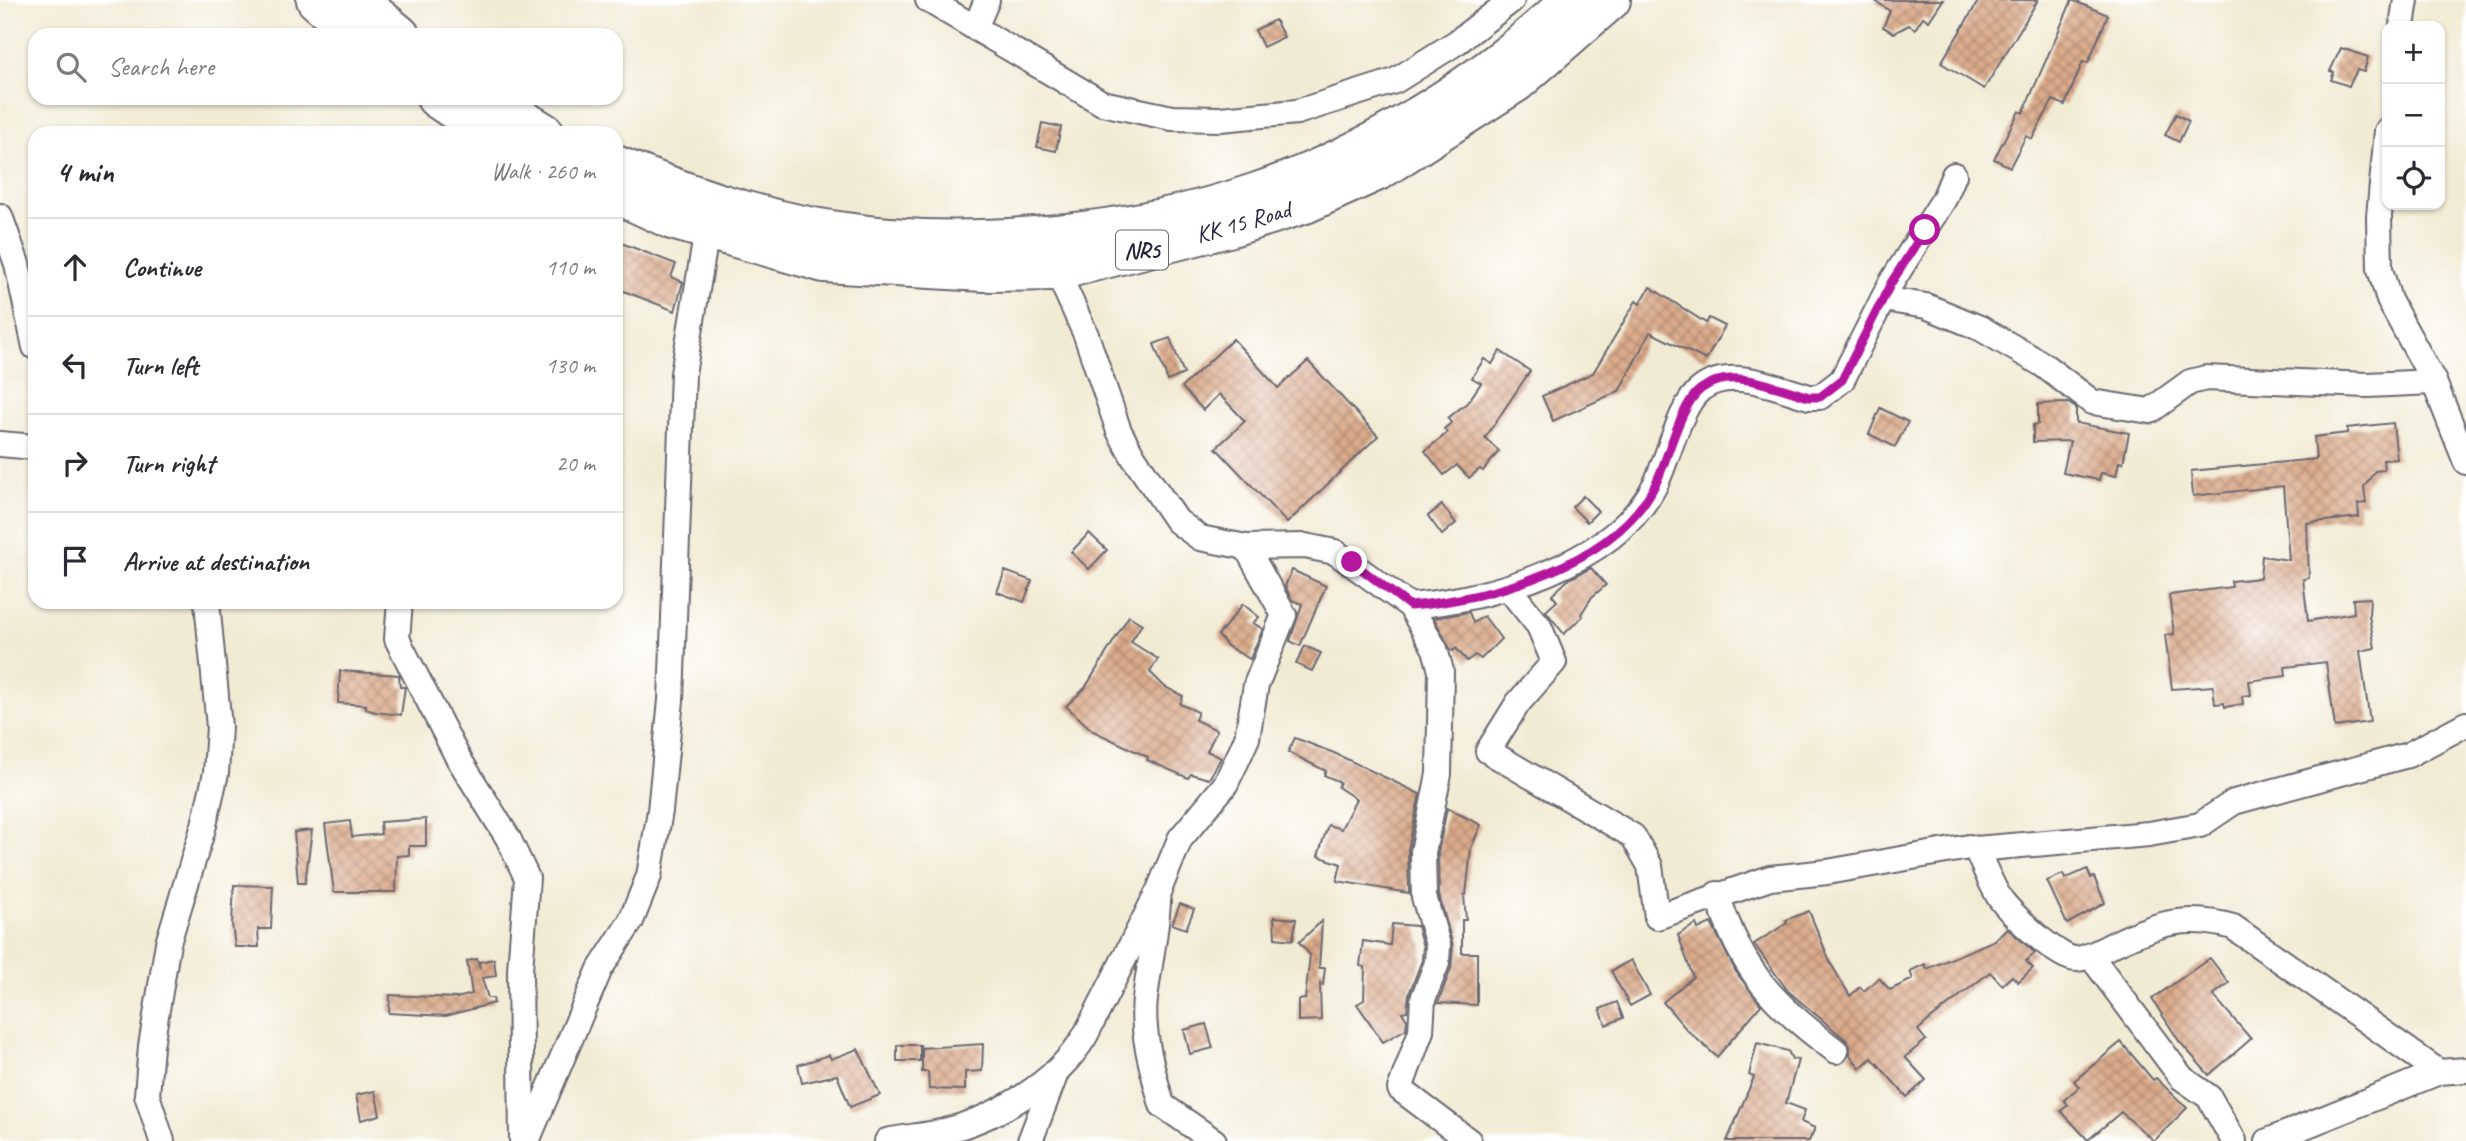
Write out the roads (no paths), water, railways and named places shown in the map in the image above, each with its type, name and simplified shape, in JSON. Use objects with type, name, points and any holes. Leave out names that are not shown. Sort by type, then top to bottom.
[{"type":"highway","points":[[316,0],[349,28]]},
{"type":"highway","points":[[358,0],[392,28]]},
{"type":"highway","name":"KK 15 Road","points":[[623,167],[765,217],[840,232],[936,239],[1038,235],[1115,226],[1185,213],[1257,192],[1323,165],[1464,86],[1517,46],[1570,0]]},
{"type":"highway","name":"KK 15 Road","points":[[623,197],[672,220],[824,263],[984,272],[1057,271],[1232,227],[1305,204],[1380,170],[1517,82],[1611,0]]},
{"type":"highway","points":[[446,105],[478,126]]},
{"type":"highway","points":[[499,105],[534,126]]},
{"type":"street","points":[[928,0],[1102,103],[1172,118],[1254,118],[1331,103],[1395,81],[1457,42],[1512,0]]},
{"type":"street","points":[[975,28],[987,0]]},
{"type":"street","points":[[2403,21],[2406,0]]},
{"type":"street","points":[[2385,147],[2379,216],[2381,269],[2389,300],[2406,325],[2434,383],[2466,462]]},
{"type":"street","points":[[1410,606],[1509,589],[1588,551],[1638,512],[1655,486],[1686,405],[1702,388],[1743,379],[1809,397],[1820,397],[1842,380],[1883,299],[1944,199],[1954,175]]},
{"type":"street","points":[[0,216],[17,264],[28,315]]},
{"type":"street","points":[[524,1141],[600,969],[631,921],[649,876],[660,811],[671,701],[683,374],[707,230]]},
{"type":"street","points":[[1057,271],[1086,335],[1119,430],[1177,521],[1200,538],[1246,547],[1313,546],[1335,552],[1410,606],[1435,649],[1441,671],[1439,774],[1423,852],[1424,897],[1438,945],[1437,963],[1423,999],[1421,1031],[1401,1089],[1469,1141]]},
{"type":"street","points":[[1883,299],[1926,306],[1980,328],[2042,364],[2092,402],[2137,411],[2150,411],[2190,382],[2206,378],[2367,385],[2434,383]]},
{"type":"street","points":[[0,444],[28,446]]},
{"type":"street","points":[[887,1141],[940,1132],[979,1120],[1009,1106],[1075,1053],[1158,890],[1180,839],[1225,785],[1247,738],[1256,685],[1284,615],[1246,547]]},
{"type":"street","points":[[1509,589],[1539,626],[1554,662],[1518,703],[1488,751],[1633,836],[1650,866],[1657,917],[1717,894],[1770,878],[1827,872],[1969,847],[1976,849],[2149,834],[2200,825],[2234,802],[2408,755],[2466,724]]},
{"type":"street","points":[[162,1141],[148,1095],[151,1046],[168,943],[204,825],[216,773],[219,727],[208,609]]},
{"type":"street","points":[[399,609],[397,639],[457,756],[508,838],[527,878],[520,970],[524,1141]]},
{"type":"street","points":[[1976,849],[2000,898],[2059,955],[2074,959],[2185,919],[2211,920],[2233,927],[2440,1072]]},
{"type":"street","points":[[1158,890],[1156,940],[1145,1001],[1148,1052],[1162,1105],[1214,1141]]},
{"type":"street","points":[[1717,894],[1730,935],[1751,972],[1796,1021],[1836,1051]]},
{"type":"street","points":[[2090,955],[2182,1078],[2209,1097],[2234,1141]]},
{"type":"street","points":[[1030,1141],[1040,1109],[1060,1066]]},
{"type":"street","points":[[2268,1141],[2440,1072],[2466,1070]]},
{"type":"street","points":[[1013,1141],[1040,1109]]}]
